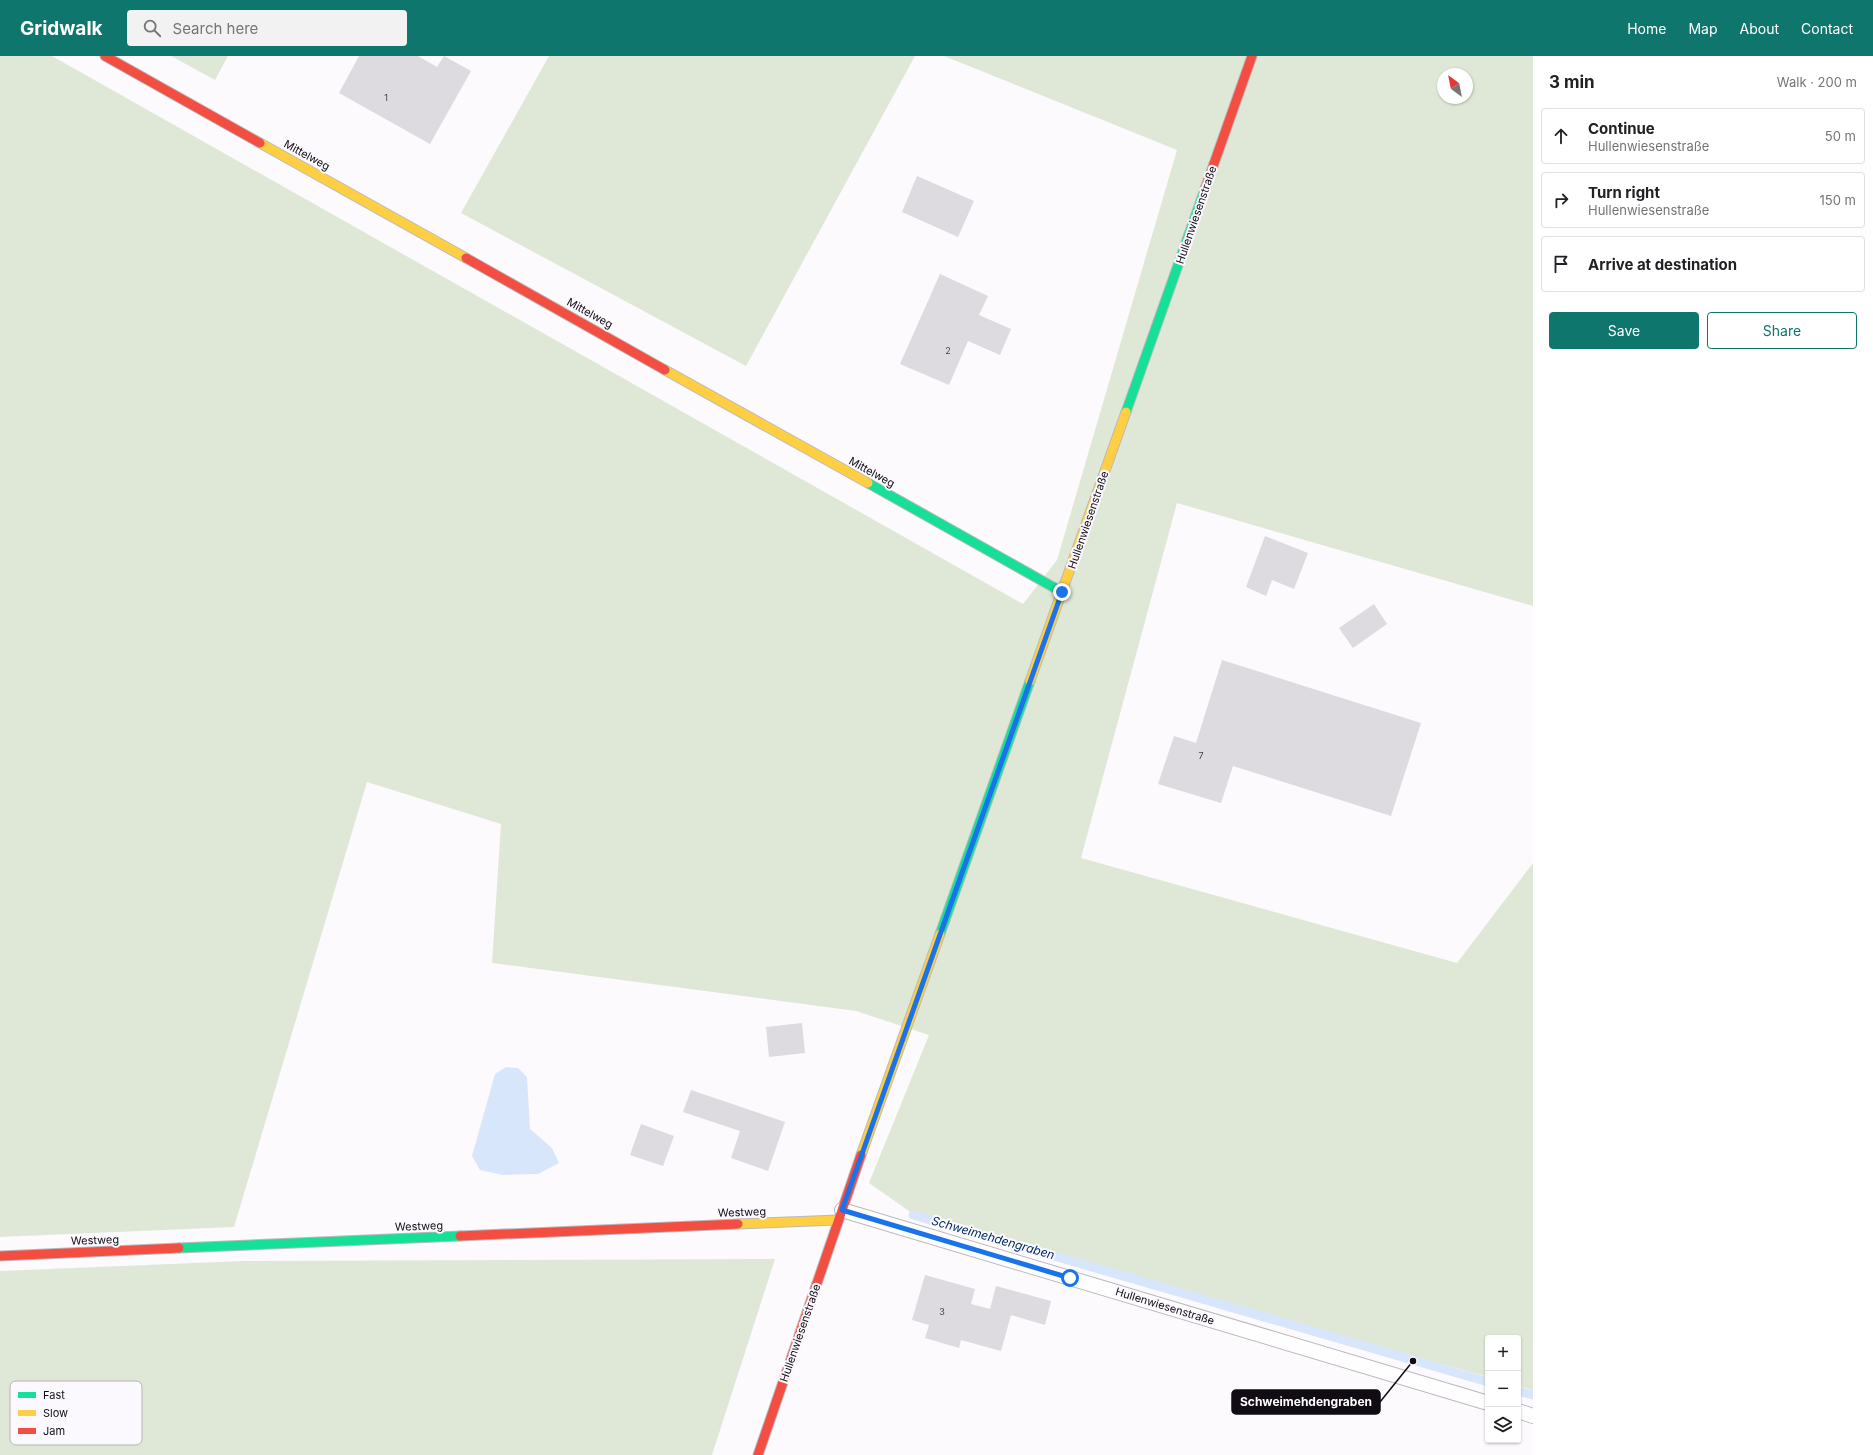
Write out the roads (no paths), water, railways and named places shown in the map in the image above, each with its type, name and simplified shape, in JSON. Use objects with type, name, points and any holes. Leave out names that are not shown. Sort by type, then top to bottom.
[{"type":"street","name":"Mittelweg","points":[[105,56],[1062,592]]},
{"type":"street","name":"Hullenwiesenstraße","points":[[758,1455],[840,1215],[1252,56]]},
{"type":"street","name":"Westweg","points":[[0,1256],[840,1215]]},
{"type":"lane","name":"Hullenwiesenstraße","points":[[840,1215],[1485,1401]]},
{"type":"lane","points":[[1521,1413],[1533,1416]]},
{"type":"water","points":[[506,1067],[518,1068],[527,1077],[530,1129],[552,1148],[559,1163],[538,1174],[503,1175],[480,1170],[472,1156],[495,1074]]},
{"type":"waterway","name":"Schweimehdengraben","points":[[913,1215],[1485,1381]]},
{"type":"waterway","name":"Schweimehdengraben","points":[[1521,1392],[1533,1395]]},
{"type":"place","name":"Schweimehdengraben","points":[[1413,1361]]}]
